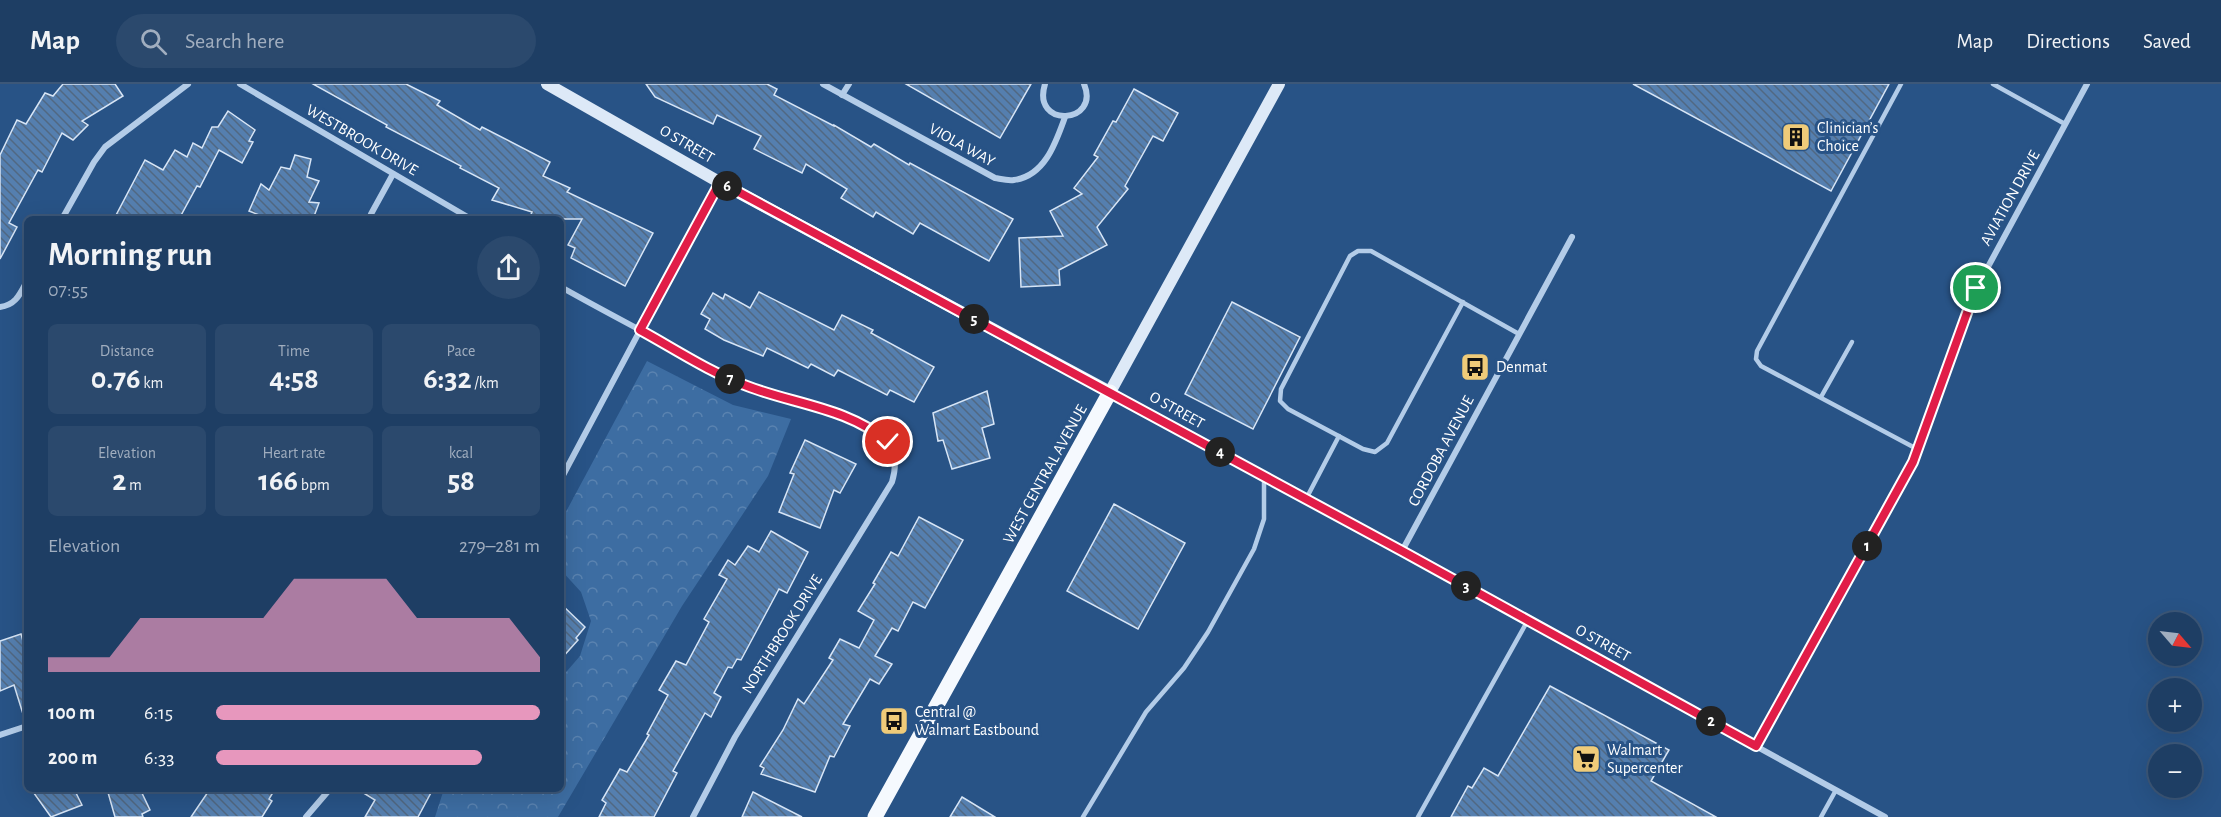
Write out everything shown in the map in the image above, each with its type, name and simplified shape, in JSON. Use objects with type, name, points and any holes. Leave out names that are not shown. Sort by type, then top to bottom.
[{"type":"main road","name":"WEST CENTRAL AVENUE","points":[[875,817],[1110,392]]},
{"type":"street","points":[[64,216],[105,147],[188,84]]},
{"type":"street","name":"WESTBROOK DRIVE","points":[[240,84],[466,216]]},
{"type":"street","name":"O STREET","points":[[547,84],[720,182],[1306,498],[1885,817]]},
{"type":"street","name":"VIOLA WAY","points":[[823,84],[995,178],[1013,180],[1031,175],[1044,163],[1065,117],[1078,112],[1083,107],[1087,94],[1084,84]]},
{"type":"street","points":[[842,95],[849,84]]},
{"type":"street","points":[[1045,84],[1042,99],[1045,106],[1057,116],[1065,117]]},
{"type":"street","name":"WEST CENTRAL AVENUE","points":[[1110,392],[1278,84]]},
{"type":"street","name":"AVIATION DRIVE","points":[[1756,746],[1913,462],[1976,288],[2087,84]]},
{"type":"street","points":[[370,214],[393,174]]},
{"type":"street","points":[[564,473],[720,182]]},
{"type":"street","name":"CORDOBA AVENUE","points":[[1402,551],[1572,237]]},
{"type":"street","points":[[0,307],[7,306],[16,300],[24,286]]},
{"type":"street","points":[[564,290],[640,330]]},
{"type":"street","name":"NORTHBROOK DRIVE","points":[[640,330],[716,373],[748,387],[811,405],[880,434],[888,442],[894,454],[896,467],[892,482],[735,737],[693,817]]},
{"type":"street","points":[[0,735],[24,727]]},
{"type":"street","points":[[306,817],[327,792]]},
{"type":"lane","points":[[1901,84],[1757,351],[1756,359],[1761,366],[1917,449]]},
{"type":"lane","points":[[1992,84],[2065,124]]},
{"type":"lane","points":[[1463,302],[1387,443],[1376,452],[1362,449],[1288,409],[1280,401],[1281,389],[1350,256],[1358,251],[1371,251],[1463,302],[1519,334]]},
{"type":"lane","points":[[1821,397],[1852,342]]},
{"type":"lane","points":[[1306,498],[1339,436]]},
{"type":"lane","points":[[1083,817],[1146,712],[1184,668],[1208,632],[1254,549],[1264,519],[1264,476]]},
{"type":"lane","points":[[1418,817],[1527,620]]},
{"type":"lane","points":[[1821,817],[1836,790]]},
{"type":"green space","points":[[647,361],[733,405],[791,419],[768,476],[682,606],[558,817],[435,817],[443,792],[564,792],[564,675],[580,656],[591,621],[581,592],[564,573],[564,515]]},
{"type":"building","points":[[63,84],[115,84],[123,96],[82,121],[88,125],[73,140],[62,133],[42,172],[38,170],[9,223],[17,227],[0,259],[0,155],[17,120],[26,124],[45,93],[53,96]]},
{"type":"building","points":[[313,84],[406,84],[440,101],[437,105],[480,130],[482,127],[550,162],[543,176],[570,188],[567,192],[653,233],[625,286],[571,258],[575,248],[568,245],[582,219],[564,219],[564,216],[530,216],[532,212],[492,200],[499,188],[386,127],[387,125]]},
{"type":"building","points":[[646,84],[767,84],[777,89],[774,95],[834,125],[871,147],[874,144],[909,165],[910,163],[1013,219],[989,261],[920,223],[913,234],[876,212],[873,217],[841,198],[847,189],[806,164],[802,173],[754,149],[761,136],[717,115],[713,124],[655,97]]},
{"type":"building","points":[[906,84],[1031,84],[1000,138]]},
{"type":"building","name":"Clinician’s Choice","points":[[1633,84],[1889,84],[1831,191]]},
{"type":"building","points":[[1134,89],[1178,113],[1163,141],[1153,136],[1125,186],[1128,189],[1097,227],[1107,245],[1059,270],[1060,285],[1021,287],[1019,238],[1063,236],[1050,211],[1082,194],[1074,188],[1098,157],[1094,155]]},
{"type":"building","points":[[228,111],[255,130],[249,141],[253,142],[242,163],[219,150],[200,187],[197,186],[181,216],[116,216],[145,160],[163,170],[175,150],[187,157],[193,143],[202,148],[212,127],[218,127]]},
{"type":"building","points":[[295,155],[311,159],[307,177],[319,181],[309,202],[319,203],[314,216],[260,216],[249,211],[261,184],[269,190],[281,167],[290,169]]},
{"type":"building","points":[[759,292],[834,330],[842,315],[873,330],[871,333],[934,367],[914,402],[890,390],[887,395],[838,370],[834,376],[811,364],[808,368],[767,348],[763,356],[724,340],[705,329],[710,319],[701,314],[713,293],[723,299],[725,294],[750,308]]},
{"type":"building","points":[[1232,302],[1300,337],[1253,429],[1185,394]]},
{"type":"building","points":[[987,391],[994,424],[982,428],[990,458],[952,469],[943,440],[938,441],[933,413]]},
{"type":"building","points":[[805,440],[856,464],[840,493],[834,490],[820,528],[779,512],[794,474],[790,473]]},
{"type":"building","points":[[1114,504],[1185,543],[1138,629],[1067,591]]},
{"type":"building","points":[[919,517],[963,540],[925,608],[913,602],[898,631],[892,628],[875,656],[892,664],[879,684],[870,679],[843,724],[850,726],[834,757],[830,756],[815,792],[761,774],[764,768],[760,766],[783,730],[798,699],[804,704],[833,660],[829,658],[840,639],[859,648],[874,620],[858,611],[891,552],[898,556]]},
{"type":"building","points":[[771,531],[808,552],[787,593],[779,589],[741,660],[737,659],[732,668],[728,667],[714,693],[721,697],[711,717],[705,713],[673,771],[677,773],[654,817],[599,817],[606,803],[602,800],[620,769],[627,772],[649,735],[647,734],[668,695],[659,690],[676,661],[686,665],[709,622],[704,619],[727,579],[719,575],[728,560],[735,565],[748,546],[759,552]]},
{"type":"building","points":[[564,607],[585,627],[576,638],[578,640],[564,656]]},
{"type":"building","points":[[21,634],[24,645],[24,714],[14,685],[0,691],[0,641]]},
{"type":"building","name":"Walmart Supercenter","points":[[1550,686],[1669,750],[1651,781],[1716,817],[1451,817],[1468,786],[1472,788],[1484,768],[1498,776]]},
{"type":"building","points":[[33,792],[76,792],[82,805],[51,817]]},
{"type":"building","points":[[108,792],[141,792],[150,810],[142,814],[143,817],[115,817]]},
{"type":"building","points":[[208,792],[273,792],[269,799],[272,801],[262,817],[191,817]]},
{"type":"building","points":[[362,792],[431,792],[418,817],[365,817],[375,800]]},
{"type":"building","points":[[753,792],[802,817],[742,817]]},
{"type":"building","points":[[962,797],[995,817],[950,817]]},
{"type":"place","name":"Clinician’s Choice","points":[[1796,137]]},
{"type":"place","name":"Denmat","points":[[1475,367]]},
{"type":"place","name":"Central @ Walmart Eastbound","points":[[894,721]]},
{"type":"place","name":"Walmart Supercenter","points":[[1586,759]]},
{"type":"route","points":[[888,442],[880,434],[856,422],[811,405],[748,387],[716,373],[640,330],[720,182],[1110,392],[1756,746],[1913,462],[1976,288]]}]
